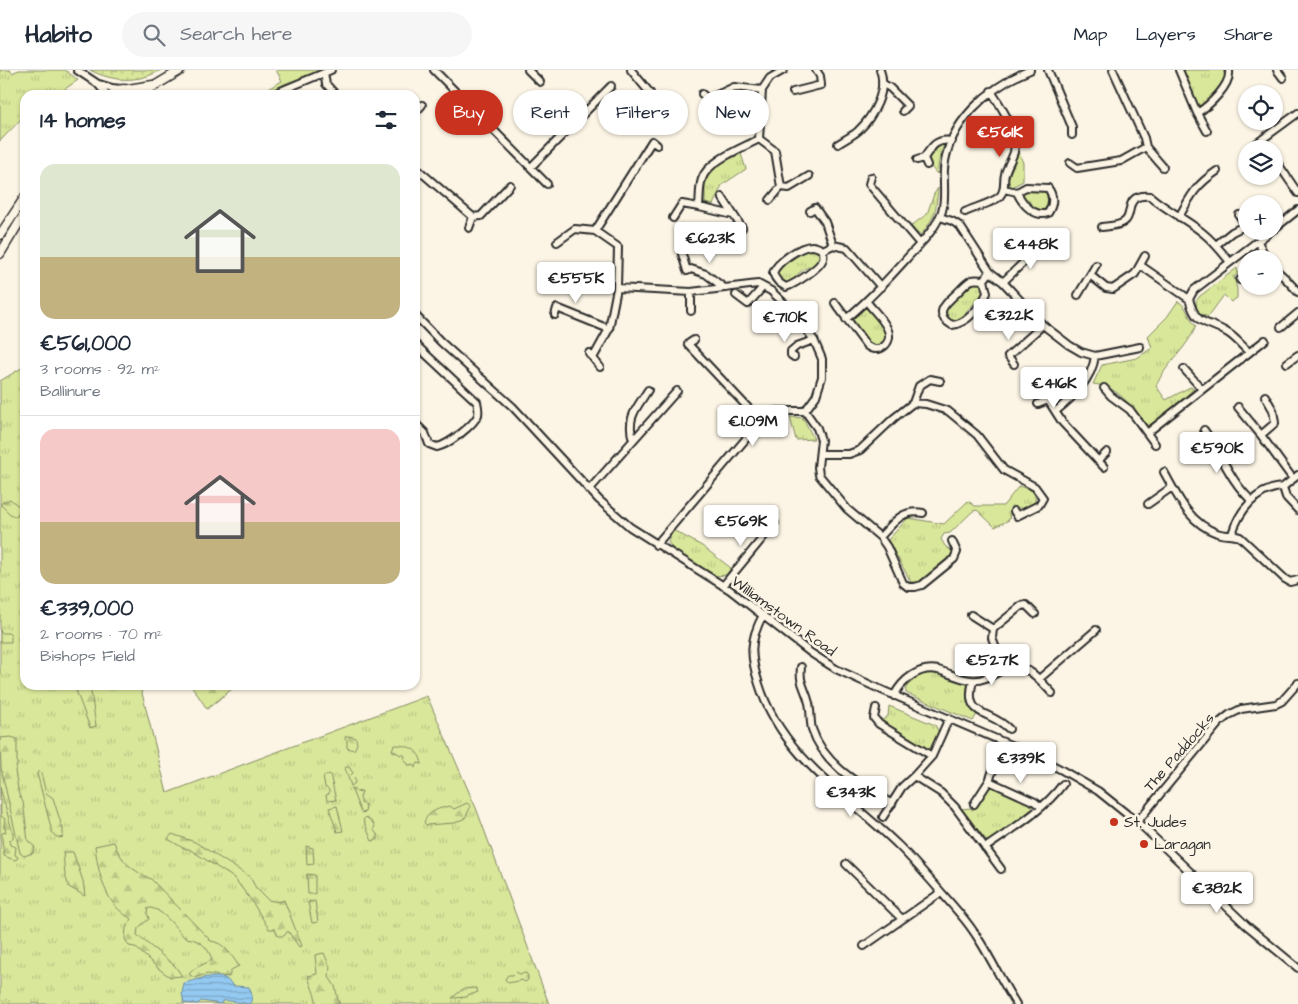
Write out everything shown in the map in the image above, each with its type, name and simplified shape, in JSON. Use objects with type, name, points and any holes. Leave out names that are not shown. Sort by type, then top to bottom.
[{"type":"main road","points":[[149,90],[181,70]]},
{"type":"main road","points":[[120,90],[146,87],[160,82]]},
{"type":"main road","points":[[0,234],[20,204]]},
{"type":"main road","points":[[0,254],[20,221]]},
{"type":"street","points":[[77,70],[108,87],[125,89]]},
{"type":"street","points":[[434,70],[547,184]]},
{"type":"street","points":[[528,70],[540,82]]},
{"type":"street","points":[[631,70],[648,90]]},
{"type":"street","points":[[728,90],[734,87],[762,90],[770,78],[784,70]]},
{"type":"street","points":[[793,92],[820,85],[820,76],[816,70]]},
{"type":"street","points":[[838,144],[858,131],[872,112],[883,89],[880,70]]},
{"type":"street","points":[[846,319],[867,302],[881,287],[931,232],[940,217],[943,209],[944,168],[952,141],[963,120],[975,105],[991,91],[1012,77],[1030,70]]},
{"type":"street","points":[[1048,70],[1072,127],[1072,135]]},
{"type":"street","points":[[1113,70],[1144,138],[1146,147],[1163,167]]},
{"type":"street","points":[[1179,70],[1197,113],[1207,131]]},
{"type":"street","points":[[1277,70],[1283,78]]},
{"type":"street","points":[[283,90],[328,71]]},
{"type":"street","points":[[328,71],[326,84],[331,90]]},
{"type":"street","points":[[1197,113],[1205,108],[1227,84],[1230,78],[1229,71]]},
{"type":"street","points":[[94,81],[102,90]]},
{"type":"street","points":[[882,83],[890,88],[908,106],[904,111]]},
{"type":"street","points":[[531,167],[611,86]]},
{"type":"street","points":[[965,212],[1000,197],[1004,189],[1004,175],[1014,152],[1014,141],[1005,113],[991,91]]},
{"type":"street","points":[[1262,140],[1298,113]]},
{"type":"street","points":[[759,135],[759,139]]},
{"type":"street","points":[[759,139],[775,151],[781,187],[770,200]]},
{"type":"street","points":[[699,207],[702,178],[708,169],[718,159],[737,152],[759,139]]},
{"type":"street","points":[[595,231],[652,141],[657,145]]},
{"type":"street","points":[[923,161],[935,142],[952,141]]},
{"type":"street","points":[[1070,163],[1077,168],[1121,161],[1146,147]]},
{"type":"street","points":[[420,171],[473,217],[481,216],[510,185]]},
{"type":"street","points":[[1179,217],[1194,190],[1217,171]]},
{"type":"street","points":[[1283,171],[1298,193]]},
{"type":"street","points":[[781,187],[789,188],[809,176]]},
{"type":"street","points":[[861,184],[870,180],[920,244]]},
{"type":"street","points":[[1004,189],[1017,192],[1026,187],[1048,188],[1052,195],[1048,213],[1038,214],[1024,205],[1017,192]]},
{"type":"street","points":[[1102,227],[1124,223],[1128,218],[1130,204],[1137,198],[1150,196],[1203,232],[1230,262]]},
{"type":"street","points":[[722,197],[742,228]]},
{"type":"street","points":[[673,218],[682,204],[733,215]]},
{"type":"street","points":[[810,212],[815,208],[826,222],[833,245]]},
{"type":"street","points":[[1283,222],[1298,210]]},
{"type":"street","points":[[469,228],[473,217]]},
{"type":"street","points":[[940,217],[960,226],[990,272],[1003,282],[1044,325],[1069,345],[1081,352],[1094,356],[1140,347]]},
{"type":"street","points":[[557,242],[576,228],[595,231],[618,247],[617,288],[609,329],[598,349],[591,355],[600,367]]},
{"type":"street","points":[[1216,245],[1238,229]]},
{"type":"street","points":[[1189,298],[1194,290],[1260,240]]},
{"type":"street","points":[[1003,282],[1027,259],[1036,241]]},
{"type":"street","points":[[1258,242],[1262,250]]},
{"type":"street","points":[[823,250],[833,245],[847,248],[881,287]]},
{"type":"street","points":[[805,247],[817,247],[823,250],[823,259],[794,285],[786,287],[775,279],[773,273],[779,263],[805,247]]},
{"type":"street","points":[[682,254],[687,271],[691,268],[706,274],[724,287]]},
{"type":"street","points":[[1090,275],[1106,288],[1113,289],[1135,274],[1145,256]]},
{"type":"street","points":[[1078,295],[1096,265]]},
{"type":"street","points":[[1140,265],[1189,298],[1192,311],[1198,318],[1230,334],[1249,352]]},
{"type":"street","points":[[984,280],[990,272]]},
{"type":"street","points":[[1283,276],[1298,292]]},
{"type":"street","points":[[977,279],[984,280],[988,293],[984,301],[963,322],[952,325],[946,322],[942,314],[945,304],[968,283],[977,279]]},
{"type":"street","points":[[617,288],[691,292],[758,284],[771,291],[788,307],[814,340],[822,359],[822,377],[816,396],[805,410],[776,411],[766,415],[656,544]]},
{"type":"street","points":[[736,295],[748,304],[763,287]]},
{"type":"street","points":[[691,292],[691,311]]},
{"type":"street","points":[[835,303],[870,348],[876,350],[884,348],[889,339],[887,328],[867,302]]},
{"type":"street","points":[[555,314],[558,308],[609,329]]},
{"type":"street","points":[[1281,328],[1298,313]]},
{"type":"street","name":"Williamstown Road","points":[[421,322],[513,407],[589,490],[619,518],[656,544],[723,586],[826,663],[894,696],[1029,753],[1104,795],[1137,822],[1246,926],[1298,968]]},
{"type":"street","points":[[1014,364],[1008,356],[1044,325]]},
{"type":"street","points":[[694,340],[688,344],[752,412],[757,425]]},
{"type":"street","points":[[794,357],[791,355],[791,351],[797,346],[814,340]]},
{"type":"street","points":[[1147,433],[1265,340]]},
{"type":"street","points":[[420,349],[477,402],[479,410],[478,416],[454,439],[437,448],[429,444],[420,428]]},
{"type":"street","points":[[1056,411],[1077,393],[1094,367],[1094,356]]},
{"type":"street","points":[[1287,363],[1298,356]]},
{"type":"street","points":[[1184,369],[1202,389]]},
{"type":"street","points":[[820,454],[850,454],[860,450],[913,403],[919,386],[930,379],[940,381]]},
{"type":"street","points":[[1104,388],[1111,396],[1130,410],[1155,444]]},
{"type":"street","points":[[633,440],[629,430],[630,420],[648,390]]},
{"type":"street","points":[[589,490],[677,390]]},
{"type":"street","points":[[1261,435],[1275,423],[1273,410],[1265,396]]},
{"type":"street","points":[[1038,404],[1050,397],[1062,422],[1104,467]]},
{"type":"street","points":[[913,403],[926,404],[948,411],[977,435],[1004,470],[1035,487],[1043,498],[1039,505],[1017,516],[1014,511]]},
{"type":"street","points":[[1232,534],[1251,500],[1268,491],[1283,487],[1295,477],[1238,407]]},
{"type":"street","points":[[805,410],[821,440],[819,475],[847,509],[880,537],[887,547],[903,583],[908,587],[915,588],[922,585],[954,559],[957,552],[952,541]]},
{"type":"street","points":[[1204,430],[1214,444],[1228,472],[1251,500]]},
{"type":"street","points":[[1098,461],[1107,452]]},
{"type":"street","points":[[1164,472],[1194,520],[1220,534],[1232,534],[1240,537],[1284,579],[1290,582],[1298,580]]},
{"type":"street","points":[[1148,504],[1172,487]]},
{"type":"street","points":[[1283,487],[1286,497],[1298,510]]},
{"type":"street","points":[[880,537],[904,514],[914,511],[923,513]]},
{"type":"street","points":[[723,586],[775,523]]},
{"type":"street","points":[[1004,669],[992,638],[993,629],[1021,606],[1026,605],[1036,614]]},
{"type":"street","points":[[763,615],[753,638],[752,656],[763,696],[776,723],[816,771],[898,846],[940,893],[974,933],[1016,1004]]},
{"type":"street","points":[[971,615],[993,629]]},
{"type":"street","points":[[1039,679],[1096,630]]},
{"type":"street","points":[[801,666],[800,679],[809,703],[812,729],[820,746],[833,763],[855,781],[892,804]]},
{"type":"street","points":[[894,696],[899,686],[910,676],[924,670],[936,670],[973,681],[983,679],[1014,666],[1023,668],[1039,679],[1052,694]]},
{"type":"street","points":[[973,681],[970,701],[976,709],[1002,722],[1009,729]]},
{"type":"street","name":"The Paddocks","points":[[1137,822],[1219,723],[1241,709],[1276,704],[1298,683]]},
{"type":"street","points":[[876,708],[874,718],[879,724],[932,756]]},
{"type":"street","points":[[884,817],[902,787],[932,756],[949,718]]},
{"type":"street","points":[[974,804],[989,781],[999,754]]},
{"type":"street","points":[[914,776],[941,794],[955,807],[1001,869]]},
{"type":"street","points":[[989,781],[1035,802],[1041,807]]},
{"type":"street","points":[[985,848],[1041,807],[1054,796],[1063,784]]},
{"type":"street","points":[[846,864],[902,920]]},
{"type":"street","points":[[864,946],[940,893]]},
{"type":"green space","points":[[0,70],[10,70],[12,73],[19,70],[65,70],[78,80],[63,90],[20,90],[20,120],[0,141]]},
{"type":"green space","points":[[90,70],[161,70],[134,79],[117,79]]},
{"type":"green space","points":[[276,70],[322,70],[273,90],[266,90],[282,81]]},
{"type":"green space","points":[[1183,70],[1223,70],[1226,80],[1203,106],[1199,106],[1196,104]]},
{"type":"green space","points":[[1003,123],[1009,137],[1010,142],[999,135]]},
{"type":"green space","points":[[938,143],[945,143],[940,155],[937,174],[931,167],[928,157]]},
{"type":"green space","points":[[1019,151],[1023,163],[1023,181],[1012,187],[1008,179]]},
{"type":"green space","points":[[741,154],[746,169],[722,185],[713,205],[705,203],[705,180],[720,163]]},
{"type":"green space","points":[[938,188],[933,217],[922,234],[918,234],[911,226],[927,214]]},
{"type":"green space","points":[[1028,189],[1046,190],[1050,196],[1045,212],[1034,208],[1025,201],[1022,194]]},
{"type":"green space","points":[[809,249],[819,251],[821,256],[813,266],[807,267],[794,280],[786,284],[781,282],[776,272],[782,264]]},
{"type":"green space","points":[[1237,268],[1238,274],[1234,277],[1237,298],[1231,302],[1224,295],[1208,317],[1197,312],[1196,301]]},
{"type":"green space","points":[[978,282],[985,289],[983,294],[964,314],[962,319],[955,323],[947,318],[944,312],[949,303],[951,304],[964,290]]},
{"type":"green space","points":[[1178,301],[1184,306],[1196,326],[1156,386],[1166,400],[1190,387],[1194,389],[1150,427],[1145,425],[1124,398],[1110,389],[1093,384],[1102,365],[1137,358],[1152,348],[1148,336],[1167,317]]},
{"type":"green space","points":[[864,308],[868,308],[883,327],[886,338],[881,346],[870,345],[852,323],[852,318]]},
{"type":"green space","points":[[20,369],[20,690],[141,690],[167,793],[427,696],[476,808],[549,1004],[0,1004],[0,381]]},
{"type":"green space","points":[[790,417],[803,418],[814,439],[796,440]]},
{"type":"green space","points":[[1019,486],[1033,491],[1035,502],[1024,509],[1011,506],[1009,520],[995,527],[977,510],[973,511],[950,533],[944,534],[941,539],[945,546],[952,551],[951,555],[920,582],[911,582],[888,540],[908,518],[944,524],[968,501],[975,506],[1003,506]]},
{"type":"green space","points":[[10,499],[20,507],[20,510],[16,517],[0,504]]},
{"type":"green space","points":[[673,530],[702,546],[731,568],[726,575],[716,576],[675,552],[668,542]]},
{"type":"green space","points":[[0,630],[1,633],[11,635],[11,642],[0,642]]},
{"type":"green space","points":[[930,672],[968,683],[968,700],[977,714],[973,721],[906,693],[907,684],[912,678]]},
{"type":"green space","points":[[76,690],[91,690],[96,726],[90,728]]},
{"type":"green space","points":[[194,690],[231,690],[207,709]]},
{"type":"green space","points":[[889,706],[935,725],[939,732],[930,749],[923,748],[882,724],[877,719],[883,720],[888,716]]},
{"type":"green space","points":[[11,737],[17,739],[17,765],[15,771],[19,795],[23,802],[28,841],[35,847],[33,853],[24,856],[20,853],[1,768],[0,738]]},
{"type":"green space","points":[[345,737],[356,738],[357,744],[354,750],[347,748]]},
{"type":"green space","points":[[394,745],[409,747],[416,751],[422,764],[418,763],[415,768],[413,764],[409,765],[404,759],[405,756],[403,754],[401,755],[392,750]]},
{"type":"green space","points":[[349,767],[353,773],[351,775],[355,779],[355,783],[351,786],[345,768]]},
{"type":"green space","points":[[39,771],[46,793],[53,798],[63,830],[63,837],[55,836],[52,832],[37,773]]},
{"type":"green space","points":[[330,774],[336,800],[327,801],[326,795],[329,794],[329,790],[325,787],[323,777]]},
{"type":"green space","points":[[991,786],[1032,803],[1033,810],[990,841],[986,840],[962,809],[970,808],[973,810]]},
{"type":"green space","points":[[0,787],[13,834],[13,839],[9,841],[10,845],[16,847],[15,855],[18,857],[14,860],[4,856],[2,833],[6,832],[5,819],[1,816]]},
{"type":"green space","points":[[351,788],[356,792],[362,791],[360,798],[362,804],[366,805],[365,812],[361,813]]},
{"type":"green space","points":[[467,803],[471,806],[465,818],[455,823],[426,825],[424,822],[428,815],[435,811],[450,806],[454,809]]},
{"type":"green space","points":[[337,806],[343,831],[337,832],[329,808]]},
{"type":"green space","points":[[366,817],[375,827],[373,829],[379,837],[377,840],[372,841],[363,820]]},
{"type":"green space","points":[[172,834],[195,842],[250,877],[256,888],[268,900],[279,902],[284,900],[302,946],[299,947],[288,931],[284,936],[278,936],[275,929],[269,929],[251,900],[234,878],[189,849],[183,848],[168,839]]},
{"type":"green space","points":[[114,842],[120,855],[128,865],[151,879],[211,941],[220,944],[227,950],[239,966],[231,970],[229,977],[207,974],[194,978],[189,974],[194,969],[212,960],[208,951],[199,942],[185,938],[173,924],[153,909],[148,908],[149,919],[138,928],[137,935],[175,966],[182,976],[170,977],[135,947],[129,946],[125,939],[126,928],[132,919],[115,906],[109,897],[101,877],[96,856],[95,846]]},
{"type":"green space","points":[[306,846],[313,848],[314,864],[307,865]]},
{"type":"green space","points":[[63,852],[73,852],[83,881],[85,896],[69,887],[65,875]]},
{"type":"green space","points":[[307,874],[315,875],[315,894],[308,894]]},
{"type":"green space","points":[[315,901],[318,922],[312,923],[308,902]]},
{"type":"green space","points":[[324,953],[330,967],[329,977],[335,986],[339,1004],[316,1004],[308,976],[317,974],[315,955]]},
{"type":"green space","points":[[516,972],[520,974],[526,973],[528,980],[525,982],[522,980],[508,983],[505,979],[508,975],[513,975]]},
{"type":"green space","points":[[476,988],[478,992],[469,994],[467,997],[452,998],[463,989]]},
{"type":"water","points":[[206,977],[225,978],[234,986],[249,987],[252,996],[251,1002],[249,1004],[232,1001],[222,1001],[221,1004],[201,1001],[198,1004],[184,1003],[182,993],[184,983]]},
{"type":"place","name":"St. Judes","points":[[1114,822]]},
{"type":"place","name":"Laragan","points":[[1144,844]]}]
